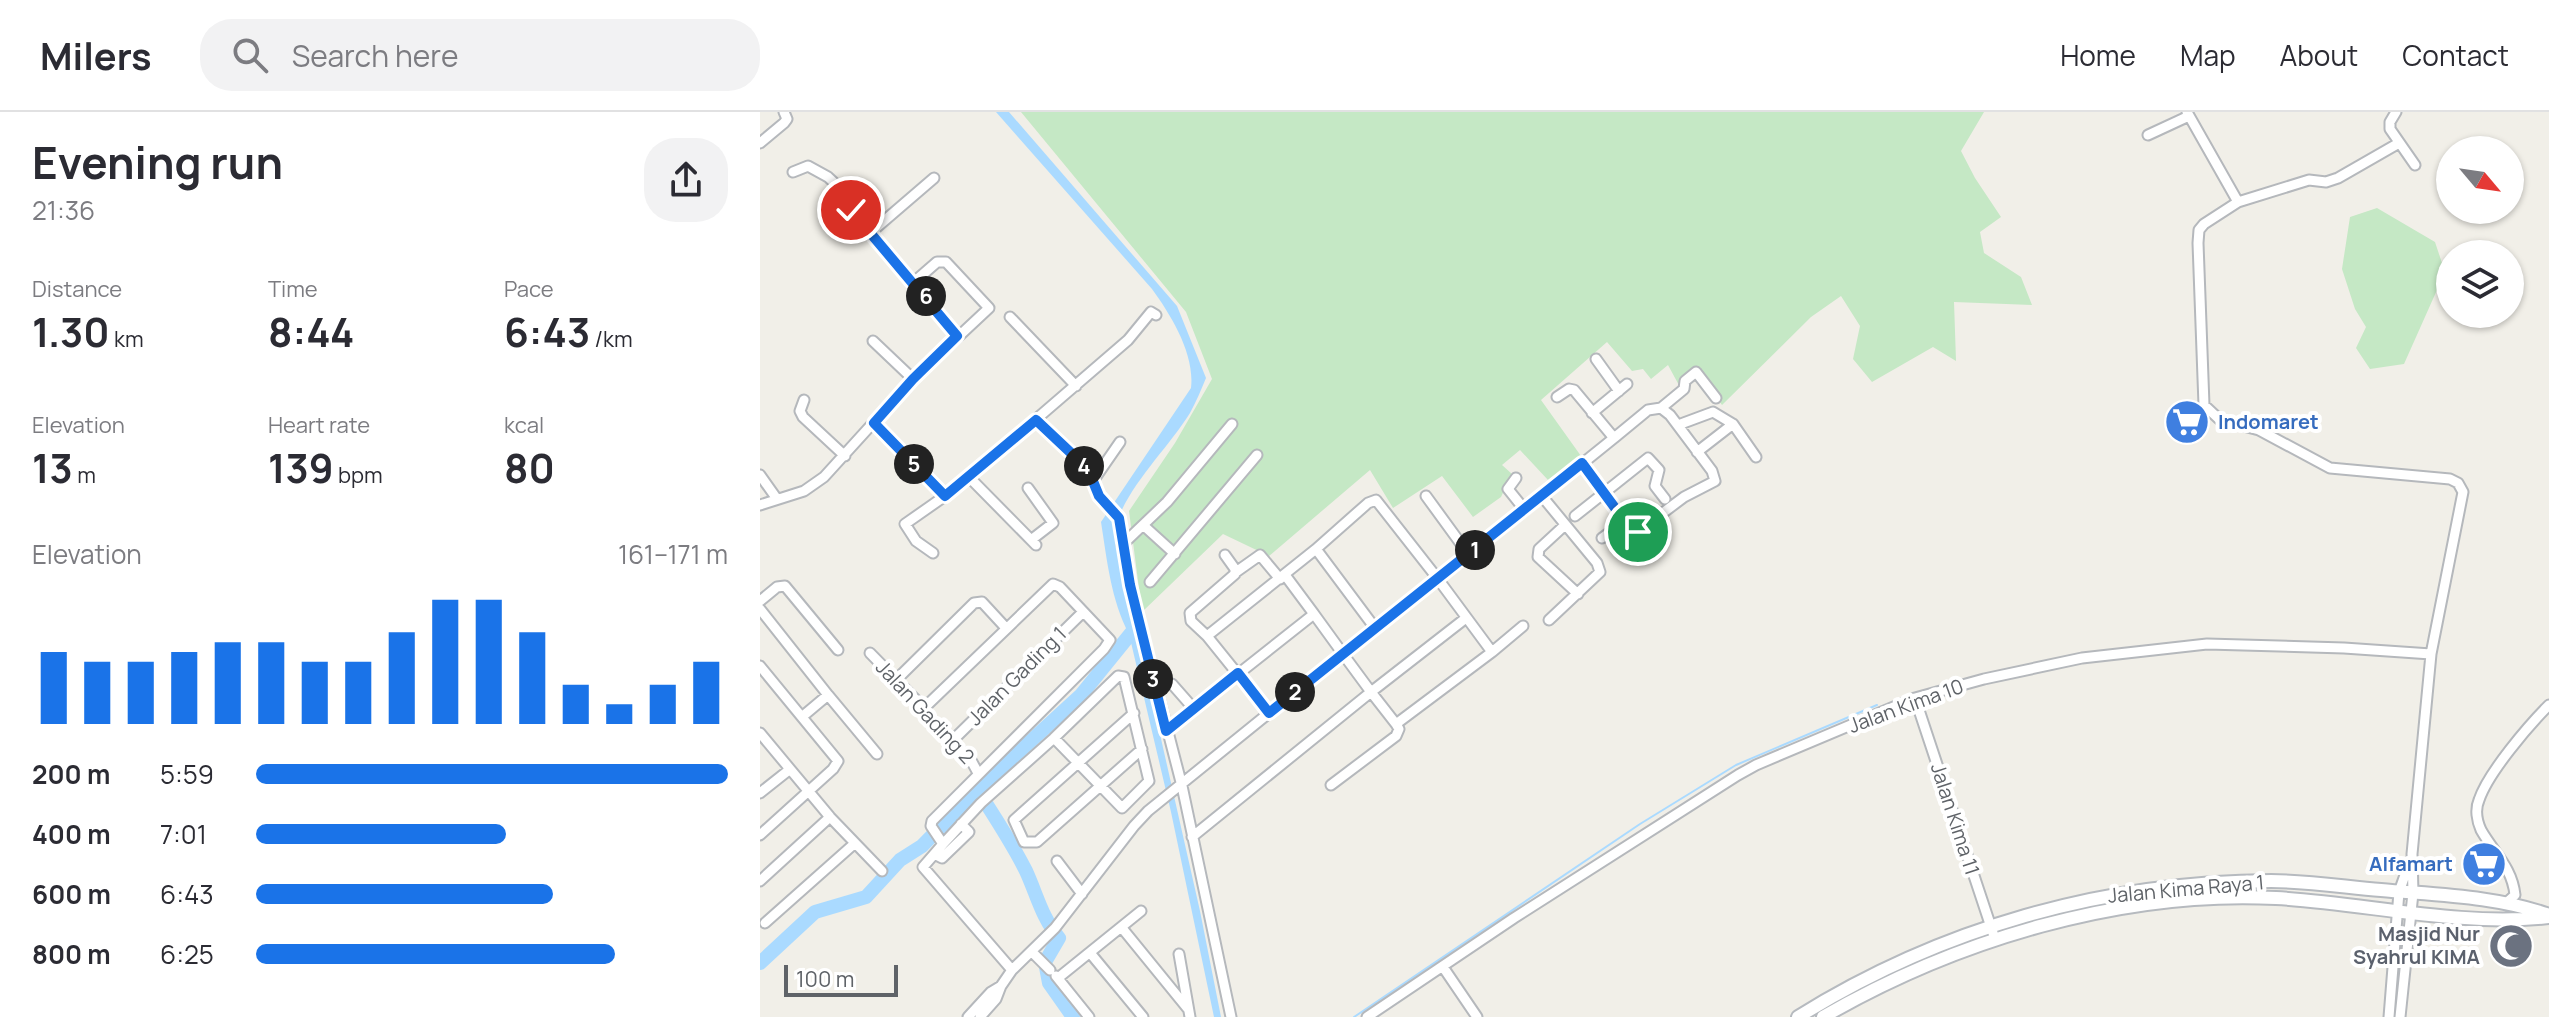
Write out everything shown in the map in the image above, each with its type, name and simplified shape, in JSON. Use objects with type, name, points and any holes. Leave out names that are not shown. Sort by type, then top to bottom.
[{"type":"main road","name":"Jalan Kima Raya 1","points":[[1798,1017],[1880,971],[1938,944],[2037,911],[2128,891],[2273,881],[2510,899],[2524,908],[2549,916]]},
{"type":"main road","points":[[1823,1017],[1909,972],[1995,939],[2049,924],[2161,902],[2276,898],[2500,919],[2549,916]]},
{"type":"street","points":[[760,143],[784,123],[787,119],[784,112]]},
{"type":"street","points":[[2396,112],[2390,122],[2399,143],[2415,165]]},
{"type":"street","points":[[2148,135],[2188,114],[2238,202]]},
{"type":"street","points":[[2399,143],[2338,178],[2326,182],[2309,180],[2238,202],[2199,230],[2204,405],[2220,420],[2259,430],[2330,468],[2450,479],[2458,483],[2463,492],[2431,654],[2412,854],[2413,893],[2400,1017]]},
{"type":"street","points":[[793,172],[808,166],[828,177],[842,190],[851,210],[957,336]]},
{"type":"street","points":[[870,233],[934,178]]},
{"type":"street","points":[[760,505],[804,491],[817,483],[913,379],[989,308],[946,262],[937,262],[914,282]]},
{"type":"street","points":[[933,553],[916,541],[905,524],[969,477],[1076,386],[1128,340],[1151,312],[1156,315]]},
{"type":"street","points":[[1010,317],[1076,386]]},
{"type":"street","points":[[873,341],[913,379]]},
{"type":"street","points":[[1592,413],[1623,387],[1596,359]]},
{"type":"street","points":[[980,1017],[996,999],[1012,970],[1052,930],[1134,826],[1166,797],[1648,410],[1661,408],[1684,389],[1685,381],[1696,372],[1716,398]]},
{"type":"street","points":[[1557,397],[1571,389],[1614,438]]},
{"type":"street","points":[[804,400],[800,411],[803,417],[845,456]]},
{"type":"street","points":[[1582,463],[1632,531],[1638,532],[1684,497],[1713,483],[1715,478],[1712,471],[1678,425],[1661,408]]},
{"type":"street","points":[[1678,425],[1713,412],[1733,424],[1756,457]]},
{"type":"street","points":[[1036,420],[1088,469],[1099,496],[1119,518],[1122,545],[1192,837],[1231,1017]]},
{"type":"street","points":[[874,423],[945,496]]},
{"type":"street","points":[[1122,545],[1167,502],[1232,424]]},
{"type":"street","points":[[1697,452],[1733,424]]},
{"type":"street","points":[[1093,481],[1120,442]]},
{"type":"street","points":[[1150,582],[1257,455]]},
{"type":"street","points":[[1575,516],[1650,458],[1659,470],[1655,486],[1665,499]]},
{"type":"street","points":[[760,475],[777,499]]},
{"type":"street","points":[[969,477],[1033,542],[1053,523],[1028,488]]},
{"type":"street","points":[[1516,478],[1508,489],[1524,509]]},
{"type":"street","points":[[1541,495],[1600,567],[1599,575],[1549,620]]},
{"type":"street","points":[[1426,496],[1469,555]]},
{"type":"street","points":[[1207,636],[1368,503],[1376,500],[1492,652]]},
{"type":"street","points":[[1602,538],[1625,521]]},
{"type":"street","points":[[1143,525],[1175,554]]},
{"type":"street","points":[[1565,525],[1539,549],[1538,557],[1578,594]]},
{"type":"street","points":[[1316,549],[1375,628]]},
{"type":"street","points":[[1225,555],[1236,572]]},
{"type":"street","points":[[1269,713],[1207,636],[1191,621],[1190,613],[1260,555],[1314,614],[1399,729],[1396,736],[1331,785]]},
{"type":"street","points":[[924,708],[1053,584],[1060,587],[1108,636],[1108,644],[935,815],[931,826],[941,842]]},
{"type":"street","points":[[760,601],[777,587],[785,586],[838,650]]},
{"type":"street","points":[[896,680],[974,603],[982,602],[1006,628]]},
{"type":"street","points":[[760,609],[877,754]]},
{"type":"street","name":"Jalan Gading 1","points":[[952,741],[1083,612]]},
{"type":"street","points":[[1166,731],[1314,614]]},
{"type":"street","points":[[1192,837],[1466,618]]},
{"type":"street","points":[[1396,724],[1523,626]]},
{"type":"street","name":"Jalan Kima 10","points":[[1367,1017],[1514,918],[1738,775],[1915,698],[1984,679],[2082,658],[2207,644],[2431,654]]},
{"type":"street","name":"Jalan Gading 2","points":[[870,653],[924,708],[925,714],[978,773]]},
{"type":"street","points":[[760,666],[838,761],[760,835]]},
{"type":"street","points":[[1012,970],[923,867],[936,855],[941,842],[1118,676],[1124,677],[1149,781],[1122,808],[1054,738]]},
{"type":"street","points":[[1172,684],[1194,709]]},
{"type":"street","points":[[803,716],[828,695]]},
{"type":"street","name":"Jalan Kima 11","points":[[1915,698],[1995,939]]},
{"type":"street","points":[[2510,899],[2512,876],[2482,831],[2477,808],[2495,773],[2549,705]]},
{"type":"street","points":[[1134,713],[1014,820],[1024,842],[1037,842],[1142,749]]},
{"type":"street","points":[[760,733],[830,817],[882,871]]},
{"type":"street","points":[[761,791],[789,770]]},
{"type":"street","points":[[760,881],[830,817]]},
{"type":"street","points":[[936,855],[942,858],[969,832],[961,824]]},
{"type":"street","points":[[765,923],[854,844]]},
{"type":"street","points":[[2389,1017],[2396,910],[2412,854]]},
{"type":"street","points":[[1057,861],[1082,894]]},
{"type":"street","points":[[1055,975],[1091,954],[1141,911]]},
{"type":"street","points":[[1122,928],[1189,1013]]},
{"type":"street","points":[[1032,952],[1089,1017]]},
{"type":"street","points":[[1091,954],[1143,1017]]},
{"type":"street","points":[[1179,954],[1189,1013]]},
{"type":"street","points":[[1443,967],[1477,1017]]},
{"type":"street","points":[[968,1017],[991,992],[1001,986]]},
{"type":"green space","points":[[1021,112],[1984,112],[1961,151],[2001,217],[1980,232],[1984,253],[2021,277],[2032,305],[1954,302],[1956,361],[1933,347],[1872,382],[1853,359],[1860,326],[1841,296],[1811,317],[1722,405],[1698,372],[1681,389],[1668,365],[1651,379],[1643,369],[1632,371],[1607,342],[1541,400],[1581,456],[1548,480],[1520,450],[1502,465],[1512,474],[1501,497],[1473,517],[1442,476],[1393,508],[1370,470],[1269,556],[1223,534],[1142,612],[1129,511],[1175,443],[1212,379],[1186,312]]},
{"type":"green space","points":[[2377,208],[2435,242],[2436,292],[2404,364],[2370,369],[2356,348],[2366,327],[2355,309],[2342,269],[2350,217]]},
{"type":"water","points":[[996,112],[1009,112],[1177,306],[1206,378],[1181,427],[1127,500],[1114,531],[1221,1017],[1214,1017],[1171,812],[1129,634],[1114,594],[1101,522],[1191,388],[1189,362],[1174,323],[1152,289]]},
{"type":"waterway","points":[[760,963],[815,912],[866,897],[900,860],[922,846],[975,792],[1081,695],[1132,632]]},
{"type":"waterway","points":[[1354,1017],[1640,824],[1736,765],[1877,705]]},
{"type":"waterway","points":[[978,791],[1015,850],[1044,914],[1059,938],[1045,962],[1049,983],[1073,1017]]},
{"type":"place","name":"Indomaret","points":[[2187,422]]},
{"type":"place","name":"Alfamart","points":[[2484,864]]},
{"type":"place","name":"Masjid Nur Syahrul KIMA","points":[[2511,946]]},
{"type":"route","points":[[851,210],[957,336],[874,423],[945,496],[1036,420],[1088,469],[1099,496],[1119,518],[1122,526],[1122,545],[1130,585],[1166,731],[1238,673],[1269,713],[1582,463],[1632,531],[1638,532]]}]
